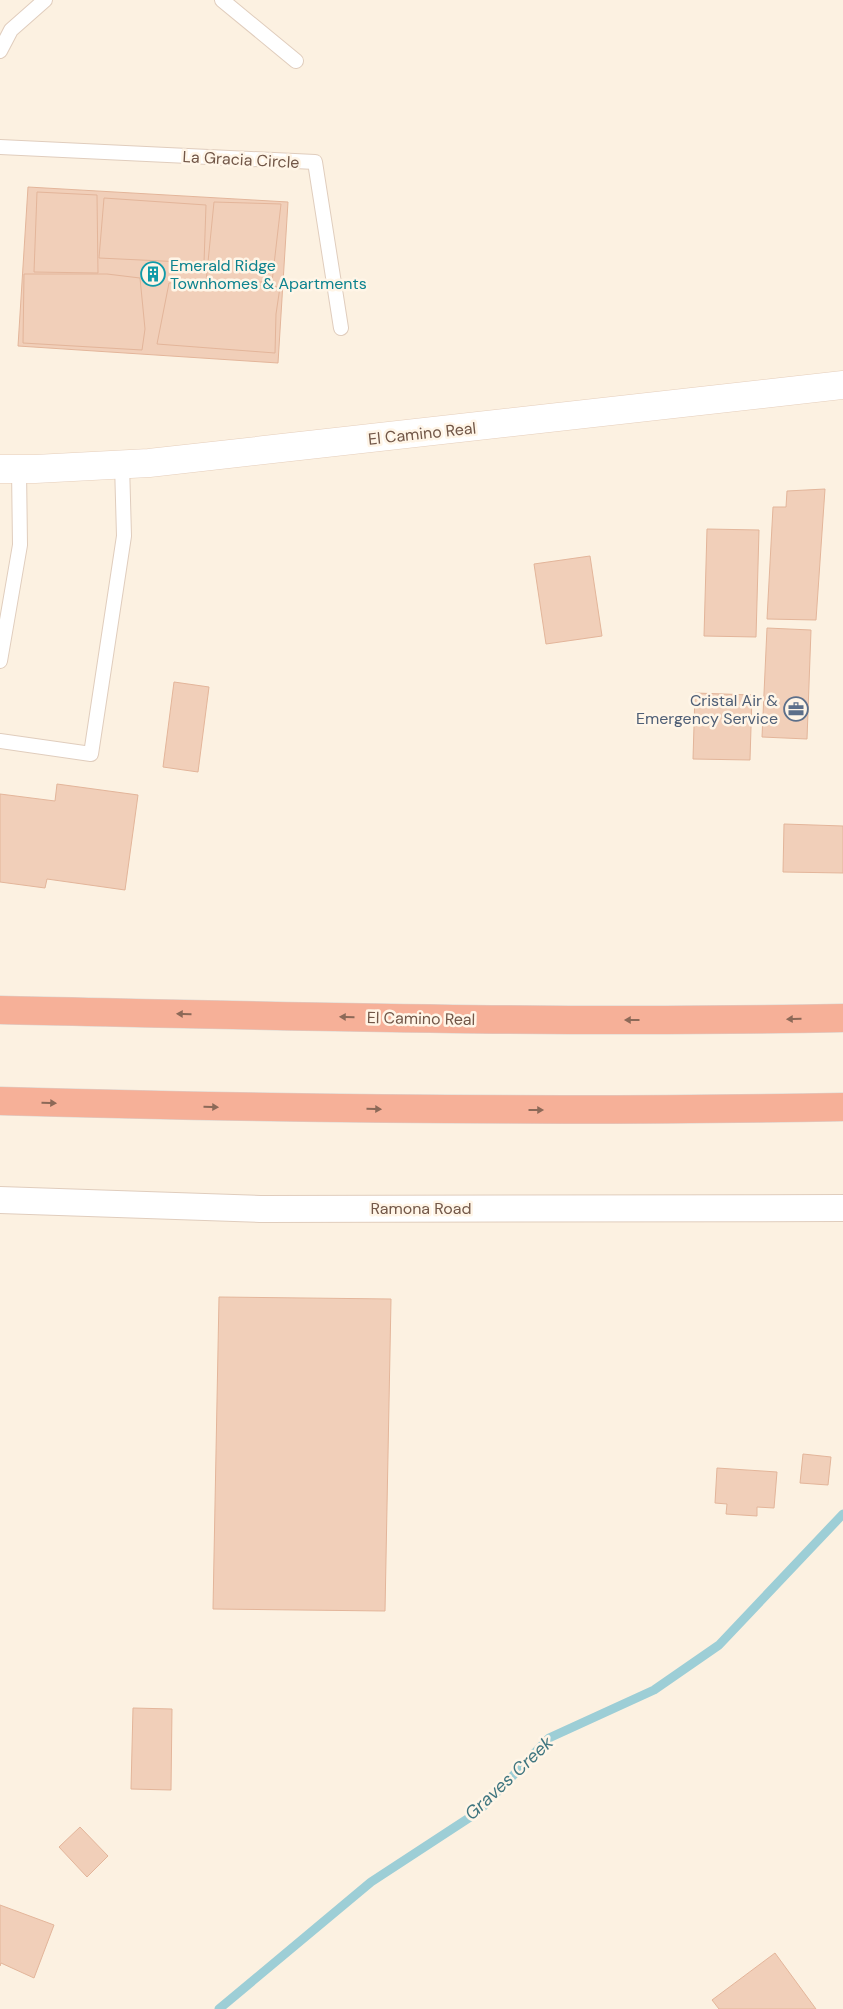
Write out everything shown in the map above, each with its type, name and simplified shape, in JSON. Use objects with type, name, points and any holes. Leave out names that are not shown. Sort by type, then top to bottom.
[{"type":"highway","name":"El Camino Real","points":[[0,1010],[435,1019],[736,1020],[843,1018]]},
{"type":"highway","points":[[0,1101],[204,1107],[456,1110],[843,1107]]},
{"type":"main road","name":"El Camino Real","points":[[9,469],[122,464],[843,385]]},
{"type":"street","name":"Ramona Road","points":[[0,1200],[260,1209],[843,1208]]},
{"type":"lane","points":[[0,51],[11,30],[45,0]]},
{"type":"lane","points":[[222,0],[296,62]]},
{"type":"lane","name":"La Gracia Circle","points":[[0,147],[315,162],[341,328]]},
{"type":"lane","points":[[0,741],[91,754],[124,536],[122,464]]},
{"type":"lane","points":[[0,661],[20,545],[9,469]]},
{"type":"building","name":"Emerald Ridge Townhomes & Apartments","points":[[28,187],[288,202],[278,363],[18,346]]},
{"type":"building","points":[[37,192],[97,195],[98,273],[34,272]]},
{"type":"building","points":[[104,198],[206,205],[204,263],[99,258]]},
{"type":"building","points":[[214,202],[281,204],[272,282],[206,282]]},
{"type":"building","points":[[24,274],[107,274],[140,278],[145,329],[142,350],[23,343]]},
{"type":"building","points":[[206,282],[280,287],[276,314],[275,353],[157,344],[169,283]]},
{"type":"building","points":[[825,489],[816,620],[767,619],[773,507],[786,507],[787,491]]},
{"type":"building","points":[[707,529],[759,530],[756,637],[704,636]]},
{"type":"building","points":[[590,556],[602,636],[546,644],[534,564]]},
{"type":"building","points":[[767,628],[811,630],[807,739],[762,737]]},
{"type":"building","points":[[174,682],[209,687],[198,772],[163,767]]},
{"type":"building","points":[[695,693],[752,695],[750,760],[693,759]]},
{"type":"building","points":[[57,784],[138,795],[125,890],[47,879],[45,888],[0,882],[0,794],[55,801]]},
{"type":"building","points":[[784,824],[843,826],[843,873],[783,872]]},
{"type":"building","points":[[219,1297],[391,1299],[385,1611],[213,1609]]},
{"type":"building","points":[[803,1454],[831,1457],[828,1485],[800,1483]]},
{"type":"building","points":[[717,1468],[777,1472],[774,1508],[757,1507],[757,1516],[726,1514],[727,1504],[715,1503]]},
{"type":"building","points":[[133,1708],[172,1709],[171,1790],[131,1789]]},
{"type":"building","points":[[80,1827],[108,1856],[87,1877],[59,1847]]},
{"type":"building","points":[[0,1905],[54,1925],[34,1978],[1,1963],[0,1966]]},
{"type":"building","points":[[775,1953],[816,2009],[719,2009],[712,2000]]},
{"type":"waterway","name":"Graves Creek","points":[[219,2009],[371,1882],[478,1812],[549,1738],[654,1690],[719,1645],[843,1514]]},
{"type":"place","name":"Emerald Ridge Townhomes & Apartments","points":[[153,274]]},
{"type":"place","name":"Cristal Air & Emergency Service","points":[[796,709]]}]
